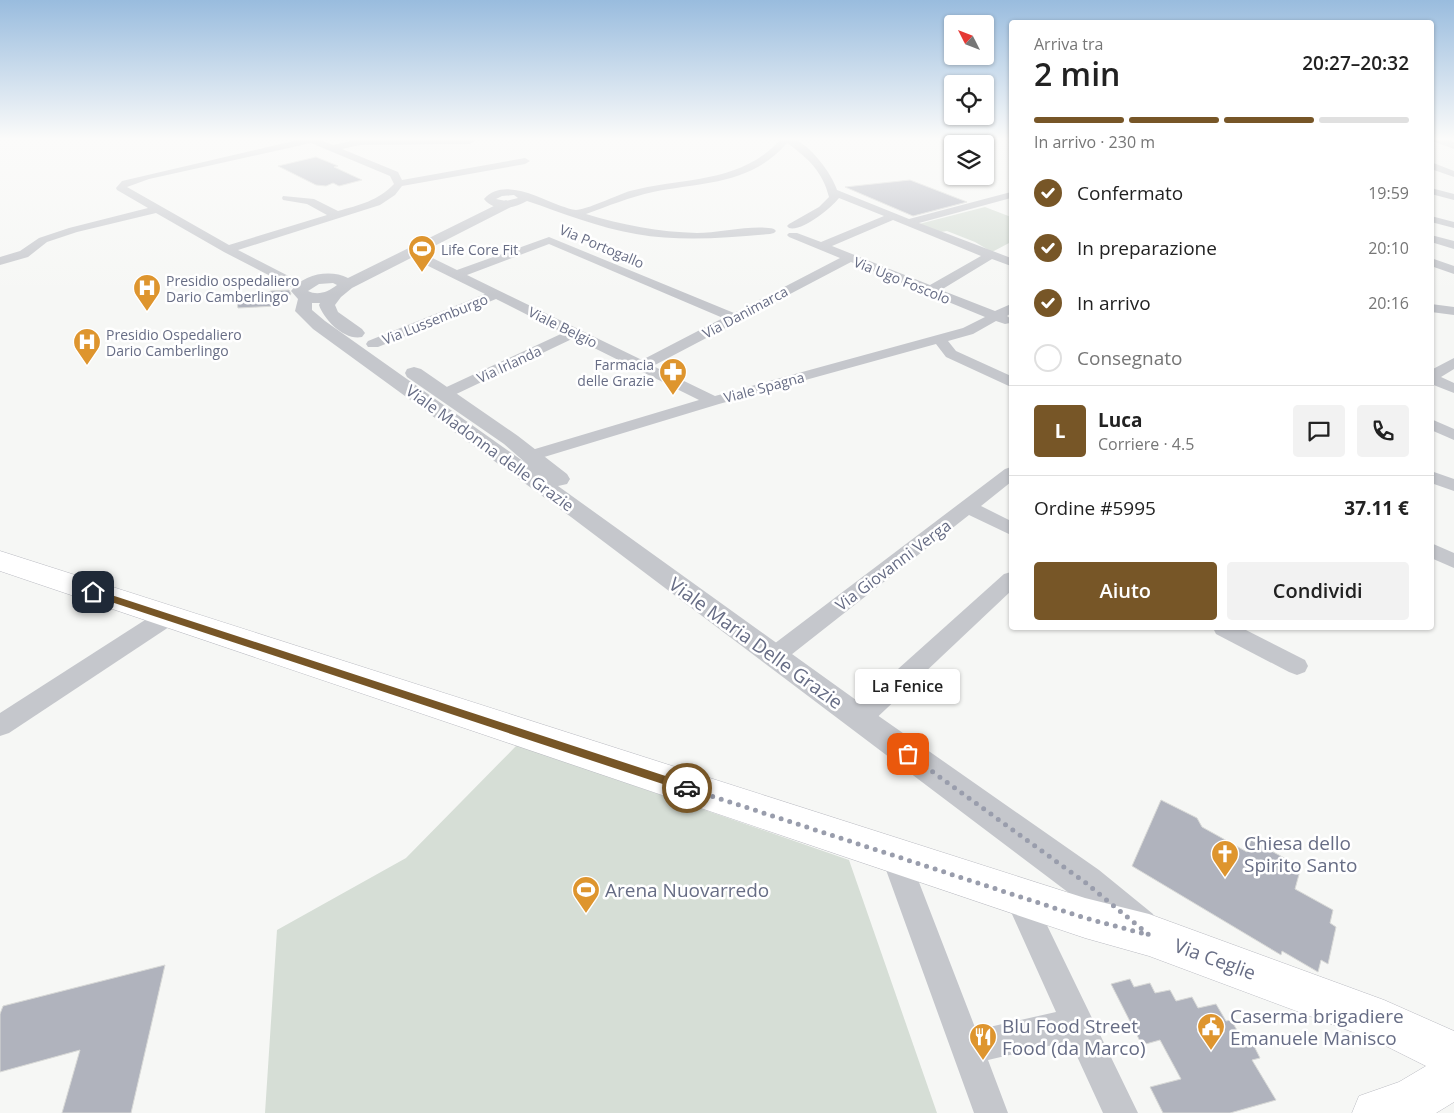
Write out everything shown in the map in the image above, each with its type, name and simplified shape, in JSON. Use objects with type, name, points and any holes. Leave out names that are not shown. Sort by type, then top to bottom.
[{"type":"main road","name":"Via Ceglie","points":[[0,561],[895,856],[1017,894],[1085,918],[1149,935],[1384,1022],[1454,1055]]},
{"type":"main road","points":[[1376,1113],[1409,1103],[1454,1075]]},
{"type":"street","points":[[126,191],[304,293],[317,298],[360,271],[465,219],[490,201],[500,191]]},
{"type":"street","points":[[228,249],[376,203],[392,191]]},
{"type":"street","points":[[500,191],[520,201],[524,197],[578,213],[613,226],[666,235],[697,236],[770,231],[773,227],[779,225],[793,231],[823,209],[834,198],[833,192]]},
{"type":"street","points":[[338,286],[412,253],[500,191]]},
{"type":"street","points":[[578,213],[645,191]]},
{"type":"street","points":[[1434,191],[1454,198]]},
{"type":"street","points":[[833,192],[962,245],[1009,261]]},
{"type":"street","points":[[908,222],[987,203],[1009,196]]},
{"type":"street","points":[[287,198],[310,201],[336,215]]},
{"type":"street","points":[[987,203],[1003,209]]},
{"type":"street","points":[[0,261],[24,254],[43,240],[72,230],[158,209]]},
{"type":"street","points":[[820,247],[894,216]]},
{"type":"street","points":[[1434,220],[1454,225]]},
{"type":"street","name":"Via Ugo Foscolo","points":[[793,231],[820,247],[1009,321]]},
{"type":"street","points":[[1434,239],[1454,246]]},
{"type":"street","name":"Via Portogallo","points":[[457,275],[548,240],[734,318]]},
{"type":"street","name":"Viale Belgio","points":[[412,253],[713,401]]},
{"type":"street","points":[[930,291],[991,255]]},
{"type":"street","name":"Via Danimarca","points":[[642,366],[848,258]]},
{"type":"street","name":"Viale Madonna delle Grazie","points":[[338,286],[327,305],[331,315],[531,456],[577,493],[579,512]]},
{"type":"street","name":"Viale Madonna delle Grazie","points":[[304,293],[302,311],[319,326],[579,512]]},
{"type":"street","name":"Via Lussemburgo","points":[[373,344],[497,294]]},
{"type":"street","points":[[1434,308],[1454,311]]},
{"type":"street","name":"Viale Spagna","points":[[531,456],[713,401],[968,331],[1009,309]]},
{"type":"street","name":"Via Irlanda","points":[[444,394],[574,333]]},
{"type":"street","points":[[938,339],[951,354],[1009,381]]},
{"type":"street","points":[[1434,376],[1454,362]]},
{"type":"street","points":[[1434,379],[1454,388]]},
{"type":"street","points":[[1434,425],[1454,434]]},
{"type":"street","name":"Via Giovanni Verga","points":[[774,656],[1009,475]]},
{"type":"street","points":[[1434,477],[1454,485]]},
{"type":"street","points":[[968,507],[1009,528]]},
{"type":"street","name":"Viale Maria Delle Grazie","points":[[579,512],[859,719],[1086,883],[1149,935]]},
{"type":"street","points":[[1434,551],[1454,561]]},
{"type":"street","points":[[859,719],[1009,581]]},
{"type":"street","points":[[0,726],[167,617]]},
{"type":"street","points":[[1228,630],[1297,666]]},
{"type":"street","points":[[895,856],[991,1113]]},
{"type":"street","points":[[1017,894],[1121,1113]]},
{"type":"street","points":[[967,1048],[1078,1023]]},
{"type":"shaded area","points":[[985,207],[1009,216],[1009,243],[992,252],[975,242],[947,231],[941,232],[919,224]]},
{"type":"shaded area","name":"Arena Nuovarredo","points":[[517,745],[849,860],[937,1113],[265,1113],[277,930],[406,858]]},
{"type":"building","points":[[854,191],[938,191],[967,202],[913,216]]},
{"type":"building","points":[[289,290],[291,294],[283,303],[276,306],[238,308],[237,303],[271,291]]},
{"type":"building","name":"Chiesa dello Spirito Santo","points":[[1161,800],[1197,818],[1202,827],[1247,852],[1251,840],[1301,867],[1295,889],[1333,910],[1330,923],[1336,927],[1328,964],[1321,960],[1318,972],[1282,951],[1281,955],[1132,866]]},
{"type":"building","points":[[165,965],[131,1113],[62,1113],[80,1050],[0,1072],[0,1014],[3,1006]]},
{"type":"building","name":"Caserma brigadiere Emanuele Manisco","points":[[1130,979],[1134,987],[1150,983],[1155,993],[1170,990],[1176,1001],[1192,997],[1198,1008],[1216,1004],[1226,1021],[1231,1020],[1244,1042],[1251,1040],[1260,1058],[1252,1060],[1276,1100],[1230,1113],[1163,1113],[1150,1087],[1181,1079],[1160,1040],[1142,1045],[1111,984]]},
{"type":"way so far","points":[[687,788],[1017,894],[1085,918],[1149,935],[1086,883],[908,754]]},
{"type":"place","name":"Life Core Fit","points":[[422,273]]},
{"type":"place","name":"Presidio ospedaliero Dario Camberlingo","points":[[147,312]]},
{"type":"place","name":"Presidio Ospedaliero Dario Camberlingo","points":[[87,366]]},
{"type":"place","name":"Farmacia delle Grazie","points":[[673,396]]},
{"type":"place","name":"La Fenice","points":[[908,754]]},
{"type":"place","name":"Chiesa dello Spirito Santo","points":[[1225,878]]},
{"type":"place","name":"Arena Nuovarredo","points":[[586,914]]},
{"type":"place","name":"Caserma brigadiere Emanuele Manisco","points":[[1211,1051]]},
{"type":"place","name":"Blu Food Street Food (da Marco)","points":[[983,1061]]},
{"type":"route","points":[[93,592],[687,788]]}]
